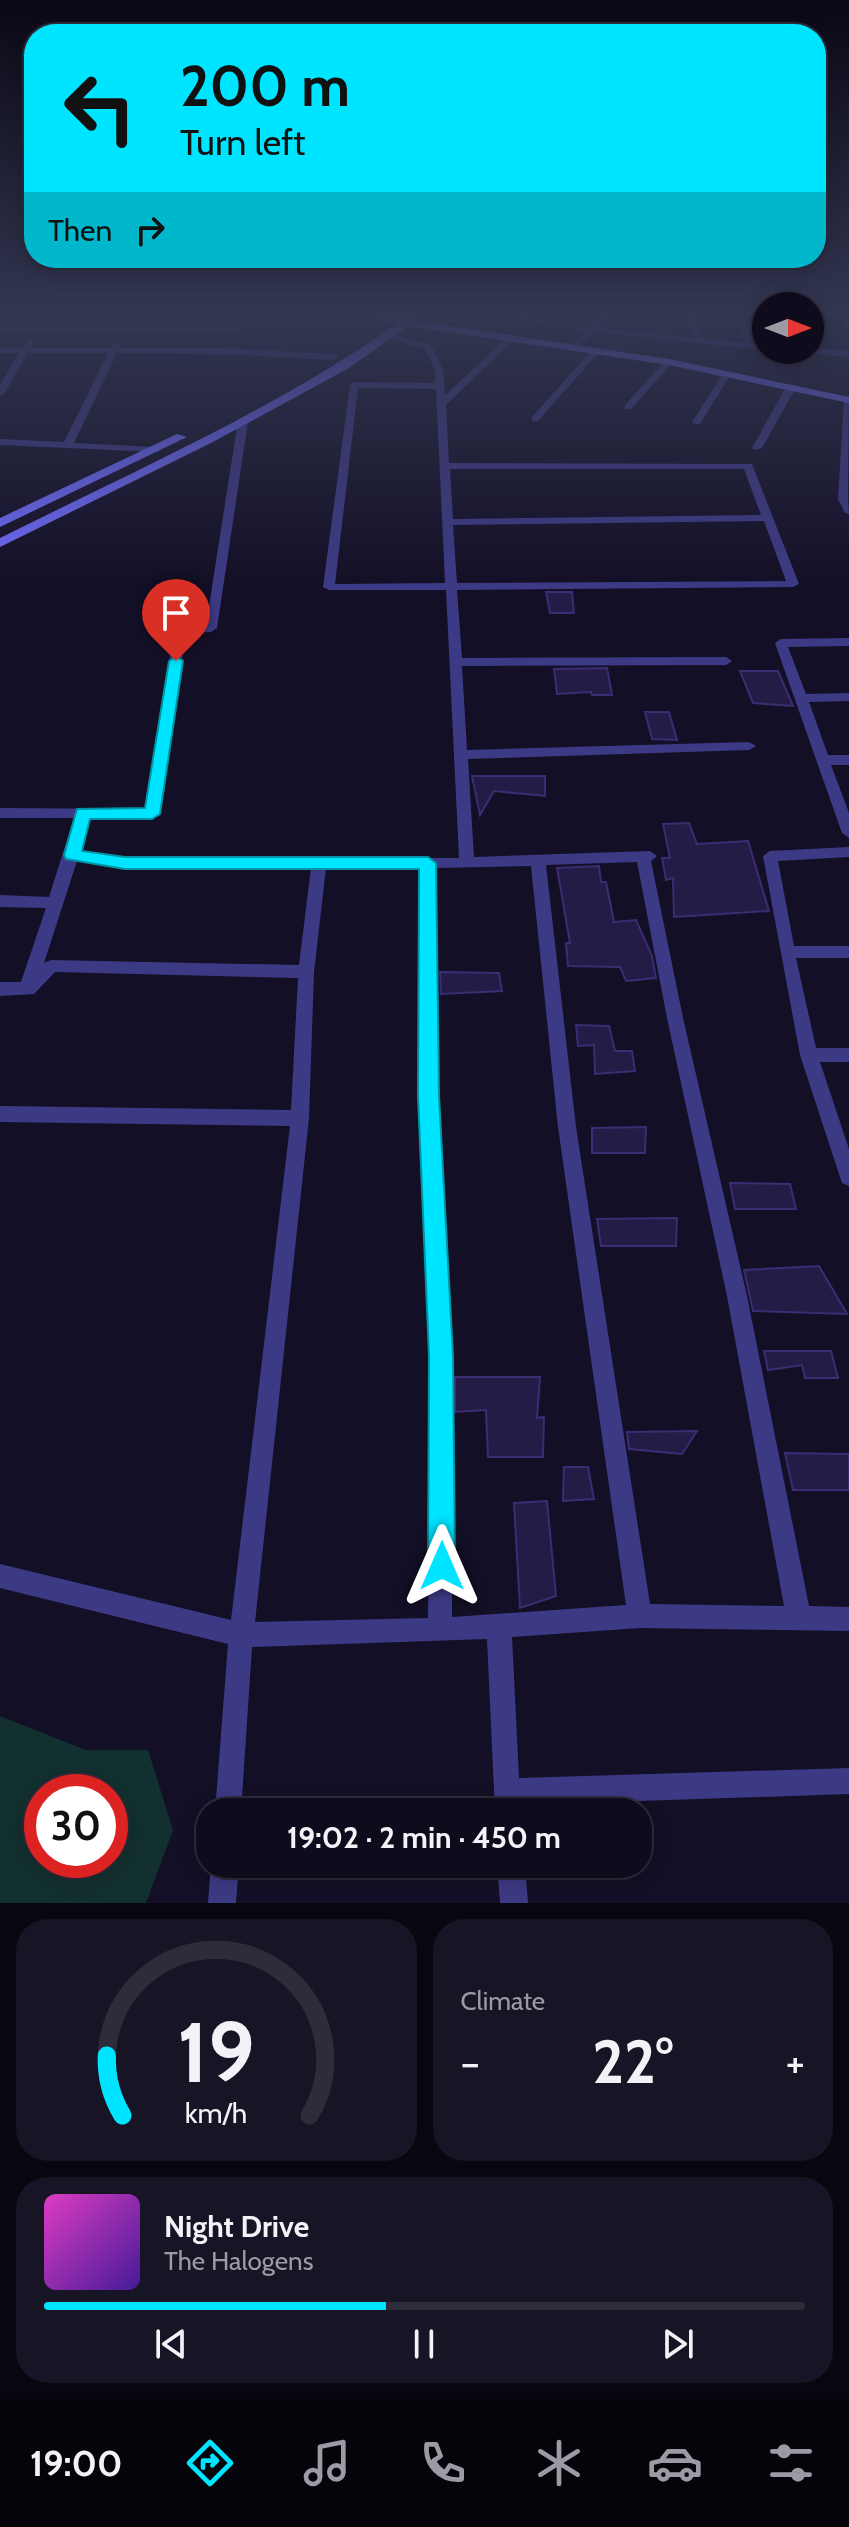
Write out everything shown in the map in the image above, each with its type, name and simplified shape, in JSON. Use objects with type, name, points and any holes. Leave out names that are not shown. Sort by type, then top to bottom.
[{"type":"main road","points":[[207,424],[240,407]]},
{"type":"main road","points":[[0,543],[269,407]]},
{"type":"main road","points":[[0,523],[194,431]]},
{"type":"street","points":[[68,445],[86,407]]},
{"type":"street","points":[[351,407],[329,587],[793,584],[748,466],[444,466]]},
{"type":"street","points":[[440,407],[467,863]]},
{"type":"street","points":[[535,419],[546,407]]},
{"type":"street","points":[[697,422],[706,407]]},
{"type":"street","points":[[757,448],[780,407]]},
{"type":"street","points":[[849,407],[846,499],[849,511]]},
{"type":"street","points":[[0,813],[152,814],[180,630],[211,628],[243,421]]},
{"type":"street","points":[[0,442],[155,450]]},
{"type":"street","points":[[448,522],[768,518]]},
{"type":"street","points":[[849,642],[781,643],[849,833]]},
{"type":"street","points":[[457,662],[726,661]]},
{"type":"street","points":[[800,698],[849,697]]},
{"type":"street","points":[[460,755],[749,746]]},
{"type":"street","points":[[822,760],[849,760]]},
{"type":"street","points":[[28,989],[83,813]]},
{"type":"street","points":[[849,852],[770,856],[809,1055],[849,1177]]},
{"type":"street","points":[[72,855],[125,863],[467,863],[646,856],[675,1018],[737,1296],[799,1619]]},
{"type":"street","points":[[538,860],[567,1127],[640,1616]]},
{"type":"street","points":[[229,1798],[241,1635],[300,1118],[306,972],[319,863]]},
{"type":"street","points":[[428,863],[428,1096],[441,1356],[440,1630]]},
{"type":"street","points":[[0,901],[55,903]]},
{"type":"street","points":[[787,952],[849,952]]},
{"type":"street","points":[[0,989],[28,989],[51,966],[306,972]]},
{"type":"street","points":[[809,1055],[849,1055]]},
{"type":"street","points":[[0,1114],[300,1118]]},
{"type":"street","points":[[0,1576],[241,1635],[440,1630],[640,1616],[849,1619]]},
{"type":"street","points":[[499,1625],[508,1798]]},
{"type":"street","points":[[573,1798],[849,1781]]},
{"type":"street","points":[[222,1903],[224,1878]]},
{"type":"street","points":[[512,1878],[514,1903]]},
{"type":"green space","points":[[0,1716],[86,1750],[148,1750],[173,1830],[146,1903],[0,1903]]},
{"type":"building","points":[[546,592],[572,592],[574,613],[550,613]]},
{"type":"building","points":[[607,668],[612,695],[592,695],[591,692],[557,694],[554,669]]},
{"type":"building","points":[[740,671],[778,671],[793,706],[753,703]]},
{"type":"building","points":[[645,712],[669,712],[677,740],[652,739]]},
{"type":"building","points":[[472,776],[545,776],[545,796],[494,791],[480,815]]},
{"type":"building","points":[[689,823],[697,844],[748,841],[769,911],[674,917],[673,878],[666,880],[662,858],[670,858],[663,824]]},
{"type":"building","points":[[599,866],[601,882],[606,882],[614,922],[636,920],[652,956],[656,978],[626,981],[620,967],[568,966],[566,943],[570,943],[557,868]]},
{"type":"building","points":[[440,972],[499,973],[502,991],[441,994]]},
{"type":"building","points":[[576,1025],[609,1026],[615,1051],[632,1051],[635,1071],[595,1074],[594,1045],[578,1046]]},
{"type":"building","points":[[646,1127],[645,1153],[592,1153],[592,1128]]},
{"type":"building","points":[[730,1183],[790,1184],[796,1209],[735,1209]]},
{"type":"building","points":[[677,1218],[676,1246],[601,1246],[597,1219]]},
{"type":"building","points":[[819,1266],[847,1314],[753,1311],[744,1270]]},
{"type":"building","points":[[764,1351],[831,1351],[838,1378],[805,1378],[802,1365],[768,1370]]},
{"type":"building","points":[[455,1377],[540,1377],[537,1418],[544,1417],[543,1457],[488,1457],[486,1410],[455,1412]]},
{"type":"building","points":[[697,1431],[682,1454],[629,1449],[627,1432]]},
{"type":"building","points":[[785,1453],[849,1454],[849,1490],[793,1490]]},
{"type":"building","points":[[564,1467],[588,1467],[594,1499],[563,1501]]},
{"type":"building","points":[[547,1501],[556,1596],[520,1608],[514,1503]]},
{"type":"route","points":[[176,661],[152,814],[83,813],[72,855],[125,863],[428,863],[428,1096],[441,1356],[442,1566]]}]
